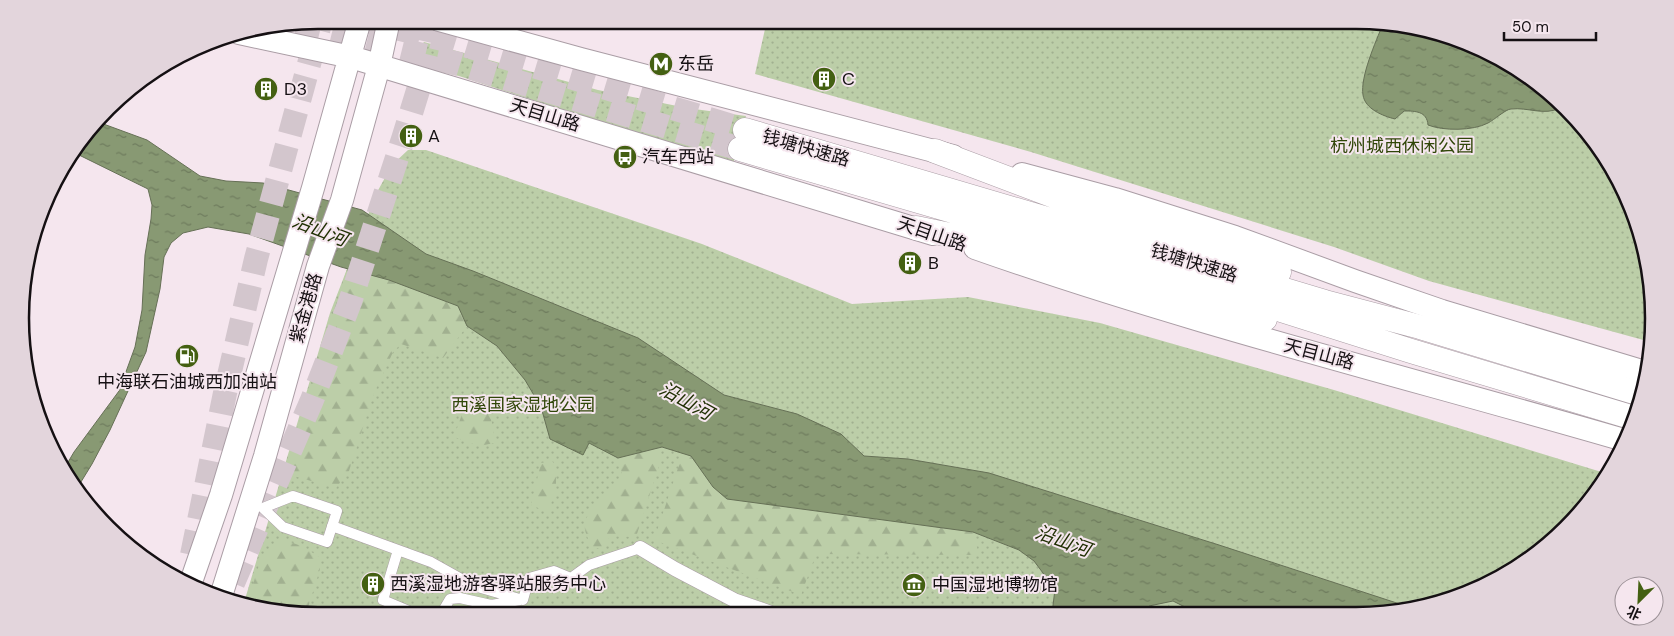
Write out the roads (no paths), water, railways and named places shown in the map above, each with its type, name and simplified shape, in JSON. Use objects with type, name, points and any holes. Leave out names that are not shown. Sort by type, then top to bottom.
[{"type":"highway","name":"钱塘快速路","points":[[1628,416],[1411,351],[742,140],[1081,229],[1325,302],[1420,327],[1635,392]]},
{"type":"highway","points":[[935,151],[1094,211],[1328,290],[1420,327]]},
{"type":"highway","points":[[916,228],[1003,246],[1120,276],[1205,306],[1411,351]]},
{"type":"main road","name":"紫金港路","points":[[192,578],[223,486],[313,188],[358,29]]},
{"type":"main road","name":"紫金港路","points":[[223,591],[264,456],[318,266],[342,200],[379,66],[387,29]]},
{"type":"main road","points":[[472,29],[1116,199],[1235,237],[1442,311],[1641,371]]},
{"type":"main road","name":"天目山路","points":[[254,36],[351,57],[916,228],[1034,269],[1197,319],[1619,438]]},
{"type":"street","points":[[294,496],[338,511],[332,526],[327,542],[283,527],[263,508],[294,496]]},
{"type":"street","points":[[332,526],[431,562],[474,586],[523,600]]},
{"type":"street","points":[[523,600],[529,578],[554,571],[571,578],[589,565],[640,548],[734,600],[754,607]]},
{"type":"street","points":[[398,550],[382,600],[399,607]]},
{"type":"street","points":[[445,607],[450,599],[460,598],[491,605],[523,600]]},
{"type":"water","points":[[1381,30],[1431,39],[1467,51],[1501,68],[1517,77],[1557,109],[1542,111],[1511,109],[1482,126],[1458,129],[1428,125],[1423,114],[1416,112],[1404,111],[1395,119],[1380,114],[1364,100],[1363,87],[1369,59]]},
{"type":"water","name":"沿山河","points":[[104,124],[147,140],[200,176],[226,181],[263,183],[362,210],[426,254],[473,271],[638,338],[724,395],[797,414],[841,434],[864,456],[908,459],[989,473],[1400,604],[1375,607],[1185,607],[1173,601],[1149,607],[1053,607],[1055,589],[1034,561],[1019,550],[973,532],[727,499],[713,487],[691,456],[662,447],[618,458],[589,443],[583,455],[550,439],[541,407],[525,380],[497,346],[467,326],[458,306],[389,280],[341,267],[249,234],[208,227],[183,233],[171,243],[164,257],[160,289],[146,352],[110,430],[80,483],[68,463],[119,391],[135,347],[142,310],[145,255],[152,205],[148,189],[79,155]]},
{"type":"tunnel","points":[[317,29],[459,64],[740,149]]},
{"type":"tunnel","points":[[192,555],[225,393],[256,259],[319,29]]},
{"type":"tunnel","points":[[400,29],[451,41],[745,130]]},
{"type":"tunnel","points":[[233,583],[312,400],[350,302],[404,136],[423,74],[434,29]]},
{"type":"place","name":"东岳","points":[[661,64]]},
{"type":"place","name":"C","points":[[824,79]]},
{"type":"place","name":"D3","points":[[266,89]]},
{"type":"place","name":"A","points":[[411,136]]},
{"type":"place","name":"汽车西站","points":[[625,157]]},
{"type":"place","name":"B","points":[[910,263]]},
{"type":"place","name":"中海联石油城西加油站","points":[[187,356]]},
{"type":"place","name":"西溪湿地游客驿站服务中心","points":[[373,584]]},
{"type":"place","name":"中国湿地博物馆","points":[[914,585]]},
{"type":"park label","name":"杭州城西休闲公园","points":[[1402,146]]},
{"type":"park label","name":"西溪国家湿地公园","points":[[523,405]]}]
